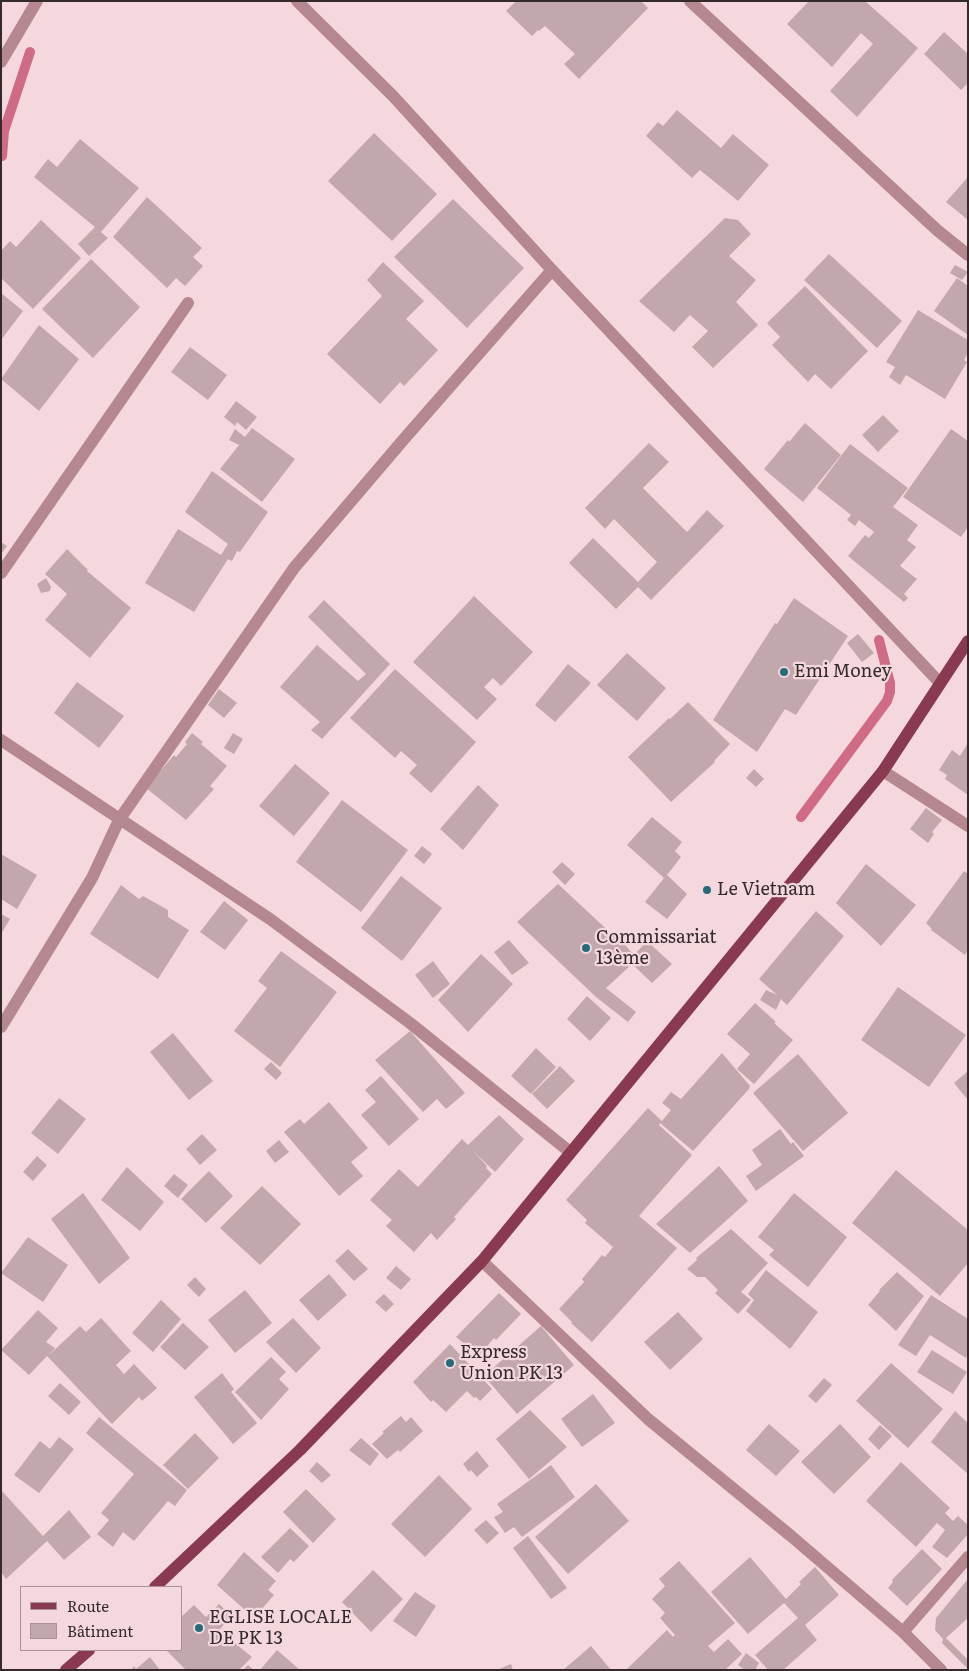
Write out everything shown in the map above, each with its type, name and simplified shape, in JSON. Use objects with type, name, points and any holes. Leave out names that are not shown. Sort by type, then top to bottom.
[{"type":"main road","points":[[156,1586],[300,1450],[482,1261],[883,771],[968,641]]},
{"type":"main road","points":[[66,1670],[88,1651]]},
{"type":"street","points":[[1,62],[5,45],[37,1]]},
{"type":"street","points":[[297,1],[393,96],[552,270],[940,683]]},
{"type":"street","points":[[690,1],[937,230],[968,255]]},
{"type":"street","points":[[1,1028],[92,878],[120,820],[294,568],[552,270]]},
{"type":"street","points":[[1,573],[188,303]]},
{"type":"street","points":[[1,740],[270,919],[410,1023],[570,1152]]},
{"type":"street","points":[[883,771],[968,826]]},
{"type":"street","points":[[482,1261],[648,1419],[791,1536],[903,1632],[941,1670]]},
{"type":"street","points":[[903,1632],[968,1557]]},
{"type":"building","points":[[516,1],[641,1],[648,8],[579,79],[564,64],[575,54],[545,26],[532,36],[506,11]]},
{"type":"building","points":[[809,1],[865,1],[918,48],[857,117],[830,91],[873,44],[861,33],[832,67],[787,24]]},
{"type":"building","points":[[944,32],[968,54],[968,83],[961,90],[924,54]]},
{"type":"building","points":[[677,110],[721,148],[733,134],[769,165],[738,201],[700,170],[692,178],[646,136],[658,122],[663,126]]},
{"type":"building","points":[[374,133],[437,194],[392,241],[328,181]]},
{"type":"building","points":[[80,139],[139,188],[101,232],[108,238],[89,256],[78,244],[95,227],[34,177],[48,159],[57,167]]},
{"type":"building","points":[[968,177],[968,220],[946,202]]},
{"type":"building","points":[[147,197],[202,248],[193,257],[203,266],[185,286],[176,278],[167,288],[113,237]]},
{"type":"building","points":[[453,199],[524,268],[467,328],[394,257]]},
{"type":"building","points":[[725,218],[738,220],[751,234],[729,256],[756,280],[736,302],[758,325],[713,368],[692,347],[708,331],[690,315],[674,332],[639,301]]},
{"type":"building","points":[[41,220],[81,258],[33,309],[1,278],[1,251],[10,241],[16,247]]},
{"type":"building","points":[[829,254],[902,321],[877,348],[804,280]]},
{"type":"building","points":[[91,259],[140,307],[93,358],[42,309]]},
{"type":"building","points":[[383,262],[424,301],[406,319],[438,350],[404,386],[400,382],[380,404],[327,354],[382,296],[367,280]]},
{"type":"building","points":[[955,265],[968,272],[962,280],[950,273]]},
{"type":"building","points":[[957,278],[968,286],[968,335],[934,311]]},
{"type":"building","points":[[805,286],[868,351],[831,389],[815,374],[808,382],[772,345],[780,337],[767,323]]},
{"type":"building","points":[[1,293],[23,311],[1,340]]},
{"type":"building","points":[[918,310],[968,340],[968,353],[964,360],[967,362],[945,399],[906,375],[900,385],[889,377],[895,367],[886,362]]},
{"type":"building","points":[[39,325],[79,359],[39,411],[1,379]]},
{"type":"building","points":[[190,347],[227,375],[208,400],[171,372]]},
{"type":"building","points":[[236,401],[257,417],[246,430],[237,422],[235,426],[224,417]]},
{"type":"building","points":[[883,415],[899,431],[878,452],[862,435]]},
{"type":"building","points":[[805,423],[841,455],[803,502],[764,469]]},
{"type":"building","points":[[252,428],[295,459],[262,502],[220,469],[239,445],[229,440],[235,429],[245,437]]},
{"type":"building","points":[[951,429],[968,441],[968,527],[961,537],[903,497]]},
{"type":"building","points":[[649,443],[669,462],[643,488],[687,532],[707,510],[724,526],[651,600],[638,587],[616,609],[569,563],[593,538],[638,582],[657,562],[614,519],[605,529],[585,508]]},
{"type":"building","points":[[850,444],[908,488],[893,507],[918,525],[907,540],[916,547],[900,566],[917,579],[904,594],[908,598],[904,602],[848,556],[865,535],[869,538],[874,532],[859,520],[855,526],[847,520],[851,515],[817,488]]},
{"type":"building","points":[[212,471],[268,512],[240,552],[237,551],[232,561],[228,559],[194,612],[145,583],[178,529],[221,555],[228,544],[185,512]]},
{"type":"building","points":[[1,542],[7,546],[1,554]]},
{"type":"building","points":[[67,549],[87,571],[131,608],[90,658],[45,620],[67,594],[45,574]]},
{"type":"building","points":[[46,578],[51,587],[50,591],[41,593],[37,584]]},
{"type":"building","points":[[474,596],[533,652],[501,686],[493,678],[484,687],[497,699],[477,720],[413,662]]},
{"type":"building","name":"Emi Money","points":[[794,598],[848,636],[796,715],[785,709],[757,752],[713,720],[775,623],[777,624]]},
{"type":"building","points":[[324,600],[390,664],[322,739],[311,730],[320,722],[280,687],[317,645],[358,681],[366,674],[308,617]]},
{"type":"building","points":[[858,634],[874,653],[862,662],[847,643]]},
{"type":"building","points":[[627,653],[666,688],[637,721],[597,685]]},
{"type":"building","points":[[568,664],[591,683],[555,722],[535,705]]},
{"type":"building","points":[[395,669],[476,742],[431,793],[409,773],[417,765],[401,751],[395,758],[350,718]]},
{"type":"building","points":[[77,682],[124,716],[99,748],[54,713]]},
{"type":"building","points":[[219,689],[237,703],[224,718],[208,705]]},
{"type":"building","points":[[688,702],[730,744],[715,762],[671,802],[628,757]]},
{"type":"building","points":[[192,733],[203,742],[201,744],[227,766],[210,786],[214,789],[186,820],[146,788],[174,755],[176,757],[187,744],[185,742]]},
{"type":"building","points":[[233,733],[243,739],[234,754],[224,748]]},
{"type":"building","points":[[968,743],[968,795],[945,779],[947,775],[939,770],[952,750],[960,756]]},
{"type":"building","points":[[295,764],[330,793],[294,836],[259,806]]},
{"type":"building","points":[[754,769],[764,779],[756,787],[746,778]]},
{"type":"building","points":[[478,785],[499,805],[463,850],[440,829]]},
{"type":"building","points":[[342,800],[408,850],[361,912],[296,862]]},
{"type":"building","points":[[926,808],[942,820],[932,832],[934,834],[928,843],[910,829]]},
{"type":"building","points":[[652,817],[682,842],[675,851],[681,857],[667,875],[687,894],[667,919],[645,902],[664,878],[627,845]]},
{"type":"building","points":[[422,846],[432,854],[424,864],[414,856]]},
{"type":"building","points":[[1,854],[37,875],[17,909],[1,899]]},
{"type":"building","points":[[562,862],[575,874],[565,885],[552,872]]},
{"type":"building","points":[[866,864],[916,905],[881,946],[836,903]]},
{"type":"building","points":[[964,871],[968,874],[968,950],[965,955],[931,930],[926,923]]},
{"type":"building","points":[[401,876],[442,908],[402,961],[361,928]]},
{"type":"building","name":"Commissariat 13ème","points":[[558,884],[616,938],[617,936],[634,955],[647,941],[672,964],[652,983],[632,964],[606,988],[636,1012],[628,1022],[596,997],[517,922]]},
{"type":"building","points":[[121,885],[139,899],[143,896],[168,910],[168,917],[189,930],[158,979],[90,934]]},
{"type":"building","points":[[224,901],[248,920],[225,950],[200,932]]},
{"type":"building","points":[[816,911],[844,936],[787,1005],[781,999],[776,1010],[760,1000],[766,990],[777,995],[759,979]]},
{"type":"building","points":[[1,914],[10,919],[1,934]]},
{"type":"building","points":[[509,940],[529,963],[512,975],[494,952]]},
{"type":"building","points":[[281,951],[337,992],[280,1067],[234,1031],[267,988],[258,981]]},
{"type":"building","points":[[481,954],[513,984],[468,1032],[438,1000]]},
{"type":"building","points":[[433,961],[450,984],[433,998],[415,975]]},
{"type":"building","points":[[898,987],[966,1035],[929,1087],[861,1040]]},
{"type":"building","points":[[587,996],[611,1018],[590,1041],[567,1019]]},
{"type":"building","points":[[755,1003],[793,1040],[754,1084],[737,1069],[750,1054],[727,1034]]},
{"type":"building","points":[[410,1031],[465,1093],[446,1109],[437,1099],[423,1112],[375,1060]]},
{"type":"building","points":[[173,1033],[213,1081],[189,1100],[150,1052]]},
{"type":"building","points":[[536,1048],[556,1067],[531,1094],[511,1076]]},
{"type":"building","points":[[722,1053],[750,1086],[749,1089],[693,1151],[660,1123],[659,1125],[692,1155],[639,1216],[677,1248],[592,1342],[559,1309],[584,1282],[582,1279],[602,1255],[605,1257],[613,1247],[585,1223],[587,1220],[566,1200],[648,1108],[662,1121],[671,1110],[662,1103],[671,1092],[681,1099]]},
{"type":"building","points":[[798,1054],[848,1113],[803,1151],[753,1093]]},
{"type":"building","points":[[271,1062],[282,1073],[276,1080],[264,1069]]},
{"type":"building","points":[[560,1066],[575,1081],[547,1109],[532,1094]]},
{"type":"building","points":[[968,1071],[968,1100],[954,1083]]},
{"type":"building","points":[[381,1076],[419,1119],[389,1146],[361,1115],[376,1102],[365,1090]]},
{"type":"building","points":[[59,1098],[86,1119],[58,1154],[31,1133]]},
{"type":"building","points":[[329,1102],[368,1148],[351,1162],[363,1176],[339,1196],[284,1132],[300,1119],[304,1124]]},
{"type":"building","points":[[499,1115],[524,1139],[495,1172],[472,1150],[492,1174],[454,1217],[456,1219],[437,1240],[431,1233],[414,1252],[386,1226],[392,1220],[370,1200],[399,1169],[418,1187],[462,1139],[468,1145]]},
{"type":"building","points":[[780,1129],[791,1144],[793,1142],[804,1156],[756,1191],[746,1176],[762,1165],[752,1150]]},
{"type":"building","points":[[202,1134],[217,1150],[200,1165],[186,1149]]},
{"type":"building","points":[[279,1140],[289,1152],[275,1163],[266,1151]]},
{"type":"building","points":[[37,1156],[47,1165],[33,1181],[23,1172]]},
{"type":"building","points":[[719,1166],[748,1201],[690,1253],[656,1224]]},
{"type":"building","points":[[127,1167],[164,1202],[140,1231],[101,1200]]},
{"type":"building","points":[[896,1170],[968,1230],[968,1263],[940,1296],[852,1223]]},
{"type":"building","points":[[209,1171],[233,1196],[206,1223],[181,1199]]},
{"type":"building","points":[[174,1174],[188,1185],[178,1198],[164,1186]]},
{"type":"building","points":[[262,1186],[301,1224],[260,1265],[220,1228]]},
{"type":"building","points":[[83,1193],[130,1258],[99,1284],[51,1219]]},
{"type":"building","points":[[794,1193],[847,1237],[808,1287],[769,1255],[774,1250],[758,1237]]},
{"type":"building","points":[[731,1229],[768,1263],[741,1292],[751,1300],[738,1314],[715,1293],[718,1290],[705,1277],[697,1277],[687,1269],[697,1260],[696,1258]]},
{"type":"building","points":[[28,1237],[68,1265],[43,1302],[1,1273]]},
{"type":"building","points":[[348,1249],[368,1269],[354,1281],[335,1261]]},
{"type":"building","points":[[396,1266],[411,1279],[401,1290],[386,1278]]},
{"type":"building","points":[[766,1270],[818,1312],[790,1349],[746,1311],[754,1300],[748,1294]]},
{"type":"building","points":[[897,1272],[924,1296],[896,1331],[868,1305],[879,1290]]},
{"type":"building","points":[[329,1274],[347,1295],[318,1321],[299,1300]]},
{"type":"building","points":[[195,1277],[206,1289],[199,1297],[187,1285]]},
{"type":"building","points":[[245,1290],[272,1323],[235,1353],[208,1320]]},
{"type":"building","points":[[499,1293],[521,1314],[496,1340],[494,1338],[479,1356],[456,1337]]},
{"type":"building","points":[[384,1294],[394,1304],[386,1312],[375,1302]]},
{"type":"building","points":[[931,1295],[968,1319],[968,1355],[966,1358],[930,1335],[916,1356],[898,1345]]},
{"type":"building","points":[[161,1300],[181,1319],[153,1352],[132,1333]]},
{"type":"building","points":[[38,1310],[58,1328],[46,1342],[55,1348],[49,1355],[80,1326],[86,1332],[101,1318],[131,1351],[116,1365],[124,1374],[134,1364],[157,1388],[142,1401],[139,1397],[112,1424],[47,1356],[29,1375],[1,1350]]},
{"type":"building","points":[[678,1312],[703,1339],[670,1370],[644,1342]]},
{"type":"building","points":[[293,1318],[321,1348],[296,1373],[266,1342]]},
{"type":"building","points":[[183,1323],[209,1347],[185,1370],[160,1347]]},
{"type":"building","points":[[541,1326],[574,1365],[517,1414],[484,1376]]},
{"type":"building","name":"Express Union PK 13","points":[[450,1344],[492,1389],[480,1401],[467,1391],[446,1412],[433,1400],[431,1402],[413,1382]]},
{"type":"building","points":[[932,1350],[967,1372],[953,1394],[917,1372]]},
{"type":"building","points":[[271,1357],[286,1372],[279,1379],[289,1389],[261,1420],[235,1392]]},
{"type":"building","points":[[891,1363],[943,1409],[908,1448],[856,1401]]},
{"type":"building","points":[[222,1373],[234,1389],[231,1392],[257,1423],[233,1444],[194,1397]]},
{"type":"building","points":[[824,1378],[832,1385],[816,1403],[808,1396]]},
{"type":"building","points":[[60,1383],[81,1402],[69,1415],[48,1396]]},
{"type":"building","points":[[593,1394],[615,1423],[582,1447],[561,1419]]},
{"type":"building","points":[[530,1410],[567,1447],[529,1479],[496,1439]]},
{"type":"building","points":[[955,1411],[968,1423],[968,1474],[931,1442]]},
{"type":"building","points":[[401,1416],[406,1422],[411,1417],[423,1431],[400,1452],[398,1450],[387,1459],[372,1444],[384,1433],[382,1432]]},
{"type":"building","points":[[99,1417],[187,1490],[175,1506],[168,1501],[134,1541],[123,1532],[113,1547],[97,1534],[109,1520],[101,1513],[134,1474],[86,1433]]},
{"type":"building","points":[[769,1424],[800,1451],[776,1476],[746,1450]]},
{"type":"building","points":[[840,1424],[871,1457],[834,1494],[801,1462]]},
{"type":"building","points":[[880,1425],[892,1436],[879,1450],[868,1439]]},
{"type":"building","points":[[195,1433],[219,1458],[188,1489],[163,1465]]},
{"type":"building","points":[[59,1437],[74,1449],[39,1493],[14,1475],[40,1441],[50,1449]]},
{"type":"building","points":[[361,1438],[379,1454],[370,1466],[349,1450]]},
{"type":"building","points":[[477,1451],[489,1466],[477,1477],[471,1470],[469,1472],[463,1464]]},
{"type":"building","points":[[317,1462],[331,1475],[322,1483],[309,1471]]},
{"type":"building","points":[[901,1462],[950,1508],[945,1513],[953,1521],[958,1516],[968,1525],[968,1534],[947,1558],[932,1547],[945,1530],[937,1523],[916,1547],[866,1501]]},
{"type":"building","points":[[551,1465],[575,1497],[522,1537],[514,1527],[505,1533],[494,1517],[503,1512],[497,1504]]},
{"type":"building","points":[[439,1475],[472,1509],[425,1557],[391,1524]]},
{"type":"building","points":[[596,1484],[629,1521],[568,1574],[535,1537]]},
{"type":"building","points":[[306,1489],[336,1519],[313,1543],[283,1512]]},
{"type":"building","points":[[1,1490],[43,1536],[69,1510],[91,1537],[64,1560],[47,1541],[6,1579],[1,1572]]},
{"type":"building","points":[[486,1520],[499,1533],[487,1544],[474,1530]]},
{"type":"building","points":[[290,1528],[309,1546],[294,1562],[290,1559],[278,1573],[261,1557]]},
{"type":"building","points":[[528,1536],[567,1588],[551,1599],[513,1548]]},
{"type":"building","points":[[922,1549],[942,1569],[907,1606],[888,1588],[893,1582],[892,1580]]},
{"type":"building","points":[[244,1552],[276,1581],[268,1590],[274,1595],[254,1618],[217,1585]]},
{"type":"building","points":[[750,1557],[786,1599],[801,1584],[799,1582],[815,1567],[839,1595],[805,1625],[817,1640],[783,1670],[768,1670],[755,1655],[798,1618],[784,1603],[748,1634],[711,1592]]},
{"type":"building","points":[[679,1561],[735,1623],[708,1646],[714,1652],[728,1639],[742,1654],[725,1670],[626,1670],[667,1630],[673,1637],[675,1635],[660,1618],[665,1613],[652,1599],[665,1586],[659,1579]]},
{"type":"building","points":[[373,1570],[403,1599],[371,1632],[342,1602]]},
{"type":"building","points":[[968,1579],[968,1618],[946,1638],[968,1660],[967,1668],[942,1643],[943,1639],[935,1630],[936,1618]]},
{"type":"building","points":[[415,1592],[436,1606],[416,1637],[393,1621]]},
{"type":"building","name":"EGLISE LOCALE DE PK 13","points":[[219,1604],[232,1616],[219,1630],[252,1657],[239,1670],[186,1670],[167,1651],[182,1651],[182,1616],[194,1605],[206,1617]]},
{"type":"building","points":[[591,1646],[611,1670],[563,1670]]},
{"type":"building","points":[[277,1650],[300,1670],[260,1670]]},
{"type":"building","points":[[746,1653],[759,1663],[755,1670],[745,1670],[738,1665]]},
{"type":"building","points":[[150,1657],[160,1670],[131,1670],[134,1666],[136,1669]]},
{"type":"building","points":[[511,1664],[513,1670],[497,1670]]},
{"type":"building","points":[[248,1665],[254,1670],[243,1670]]},
{"type":"waterway","points":[[2,156],[4,131],[30,52]]},
{"type":"waterway","points":[[801,817],[887,701],[890,683],[879,640]]},
{"type":"place","name":"Emi Money","points":[[784,672]]},
{"type":"place","name":"Le Vietnam","points":[[707,890]]},
{"type":"place","name":"Commissariat 13ème","points":[[586,948]]},
{"type":"place","name":"Express Union PK 13","points":[[450,1363]]},
{"type":"place","name":"EGLISE LOCALE DE PK 13","points":[[199,1628]]}]
